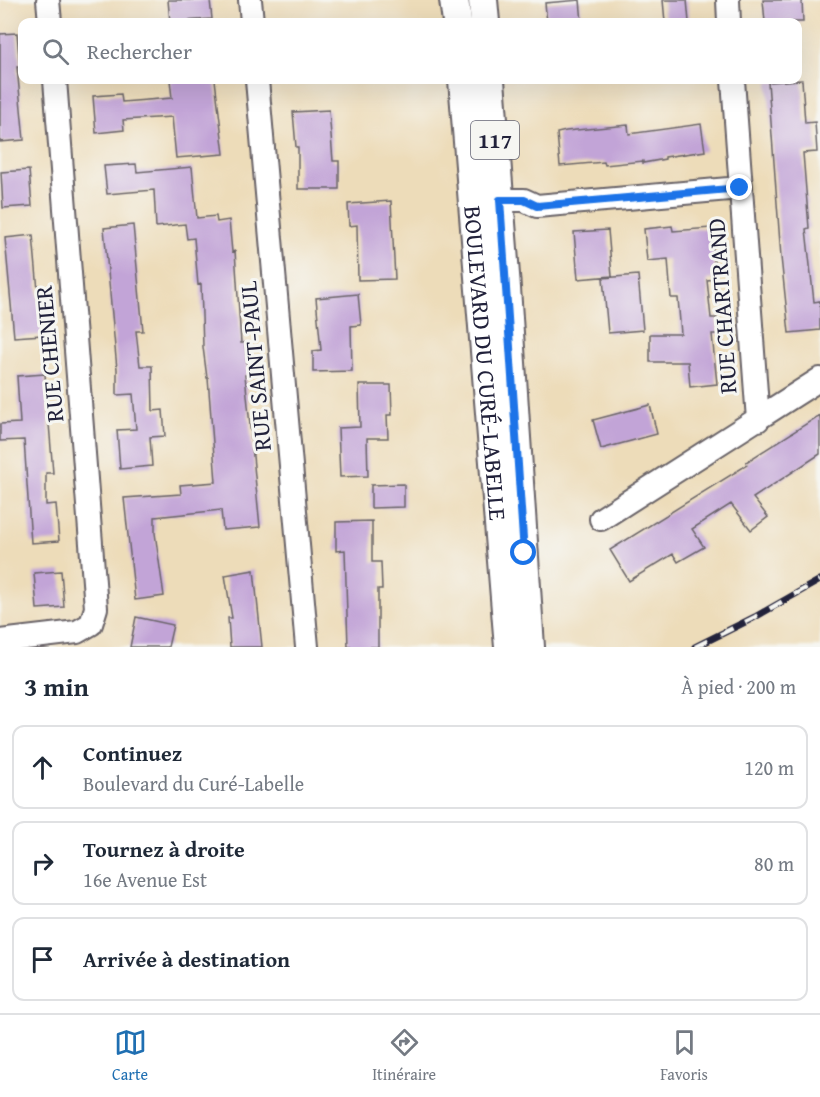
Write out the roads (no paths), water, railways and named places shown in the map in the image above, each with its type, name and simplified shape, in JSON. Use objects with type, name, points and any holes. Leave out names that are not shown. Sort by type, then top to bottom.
[{"type":"main road","points":[[454,0],[456,18]]},
{"type":"main road","points":[[483,0],[485,18]]},
{"type":"main road","name":"BOULEVARD DU CURÉ-LABELLE","points":[[463,84],[508,647]]},
{"type":"main road","name":"BOULEVARD DU CURÉ-LABELLE","points":[[490,84],[530,647]]},
{"type":"street","points":[[48,0],[50,18]]},
{"type":"street","points":[[250,0],[252,18]]},
{"type":"street","points":[[728,0],[729,18]]},
{"type":"street","name":"RUE CHENIER","points":[[0,641],[77,632],[91,624],[96,608],[55,84]]},
{"type":"street","name":"RUE SAINT-PAUL","points":[[257,84],[307,647]]},
{"type":"street","name":"RUE CHARTRAND","points":[[733,84],[758,420]]},
{"type":"street","points":[[500,200],[524,200],[537,206],[740,188]]},
{"type":"street","points":[[601,519],[820,379]]},
{"type":"railway","points":[[695,647],[755,617],[820,580]]}]
